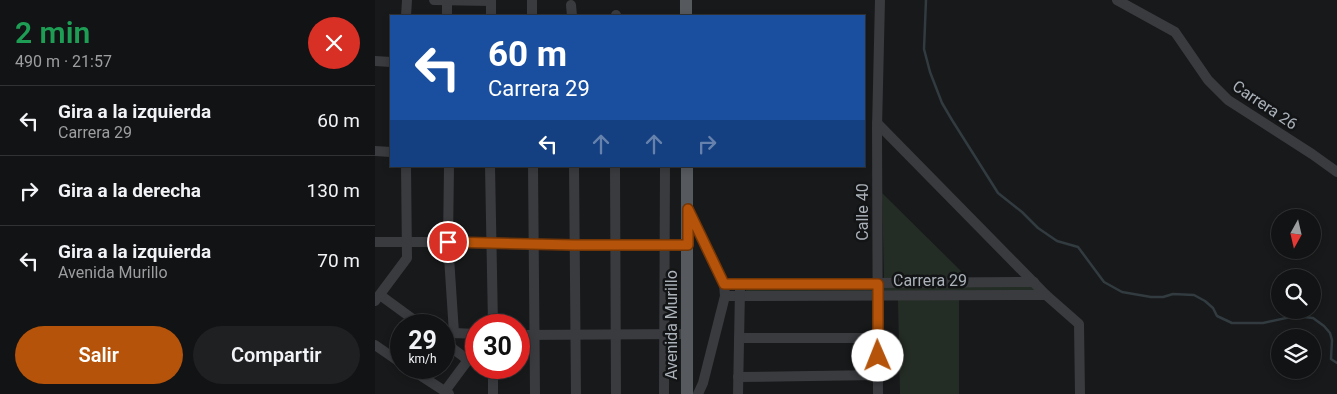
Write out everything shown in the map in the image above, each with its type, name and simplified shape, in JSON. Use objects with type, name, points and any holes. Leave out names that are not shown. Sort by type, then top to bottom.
[{"type":"main road","points":[[686,0],[686,15]]},
{"type":"main road","name":"Avenida Murillo","points":[[687,167],[687,394]]},
{"type":"street","points":[[406,15],[407,0]]},
{"type":"street","points":[[434,0],[491,0],[491,15]]},
{"type":"street","points":[[447,0],[447,15]]},
{"type":"street","points":[[532,0],[532,15]]},
{"type":"street","name":"Calle 40","points":[[879,394],[877,123],[880,0]]},
{"type":"street","name":"Carrera 26","points":[[1117,0],[1175,32],[1208,80],[1228,100],[1337,172]]},
{"type":"street","points":[[571,5],[572,15]]},
{"type":"street","points":[[375,61],[390,62]]},
{"type":"street","points":[[877,123],[1046,294],[1079,324],[1080,394]]},
{"type":"street","points":[[375,151],[390,152]]},
{"type":"street","points":[[403,314],[377,298],[407,258],[406,167]]},
{"type":"street","points":[[449,167],[448,242],[453,314]]},
{"type":"street","points":[[490,167],[493,314]]},
{"type":"street","points":[[533,167],[535,394]]},
{"type":"street","points":[[573,167],[576,394]]},
{"type":"street","points":[[615,167],[616,394]]},
{"type":"street","points":[[664,394],[665,167]]},
{"type":"street","points":[[688,209],[724,284],[725,296],[703,383],[698,394]]},
{"type":"street","points":[[375,242],[688,245]]},
{"type":"street","name":"Carrera 29","points":[[724,284],[1034,282]]},
{"type":"street","points":[[738,394],[739,284]]},
{"type":"street","name":"Carrera 29","points":[[725,296],[1046,294]]},
{"type":"street","points":[[530,335],[687,334]]},
{"type":"street","points":[[739,338],[878,338]]},
{"type":"street","points":[[375,345],[390,355]]},
{"type":"street","points":[[426,379],[447,392],[467,360],[455,351]]},
{"type":"street","points":[[738,376],[879,375]]},
{"type":"street","points":[[493,379],[493,394]]},
{"type":"shaded area","points":[[882,193],[968,278],[884,278]]},
{"type":"shaded area","points":[[1031,285],[1037,291],[882,293],[881,286]]},
{"type":"shaded area","points":[[875,287],[875,292],[746,294],[746,288]]},
{"type":"shaded area","points":[[959,299],[959,394],[900,394],[898,300]]},
{"type":"waterway","points":[[926,0],[924,49],[930,72],[942,103],[998,193],[1022,212],[1038,228],[1057,241],[1078,247],[1104,282],[1122,292],[1151,297],[1163,297],[1173,294],[1194,295],[1213,308],[1217,316],[1232,323],[1263,323],[1295,316],[1313,318],[1330,333],[1332,340],[1331,359],[1337,363]]},
{"type":"route","points":[[448,242],[688,245],[688,209],[724,284],[878,284],[878,356]]}]
